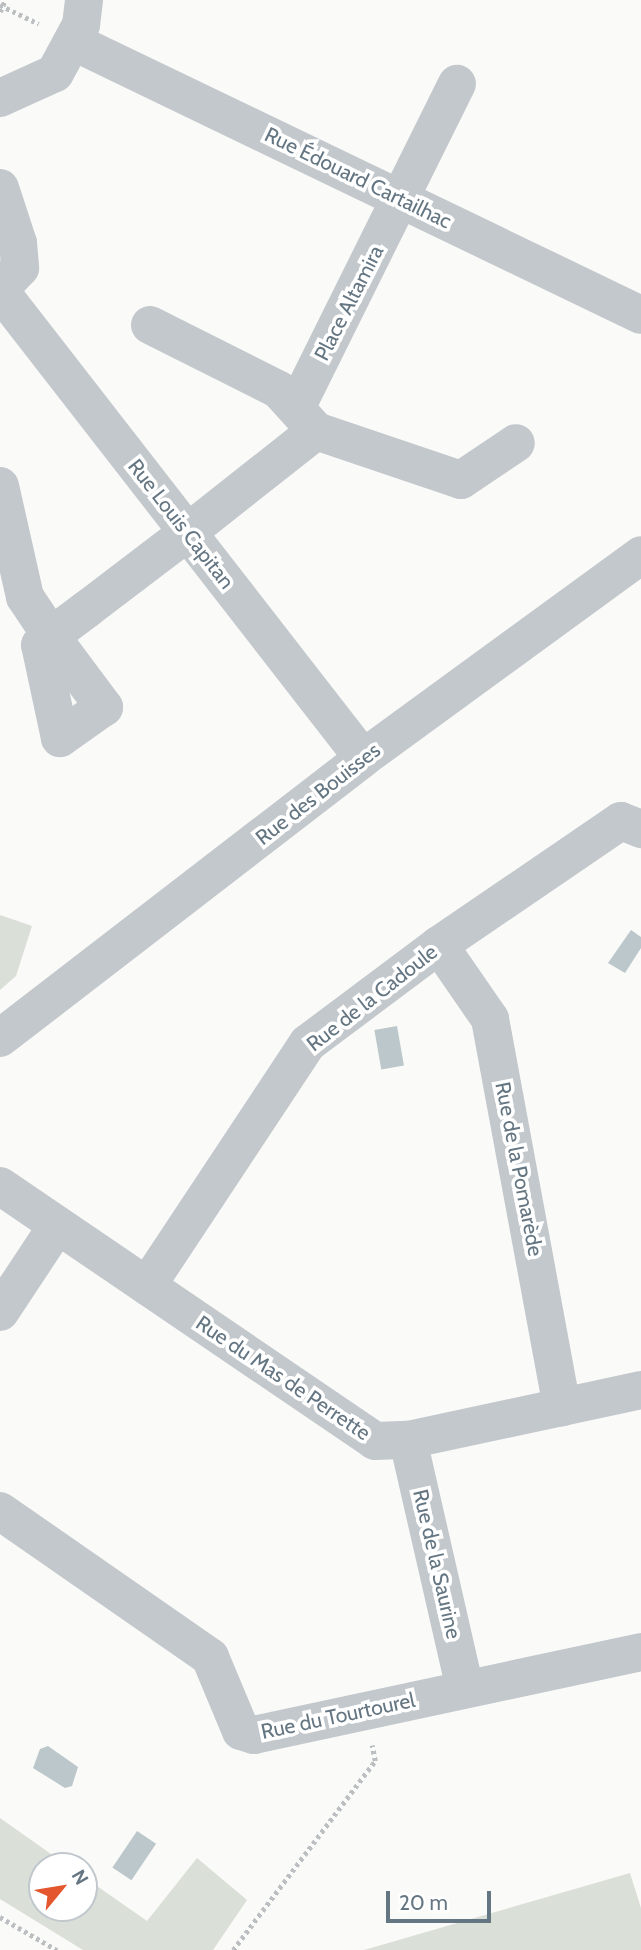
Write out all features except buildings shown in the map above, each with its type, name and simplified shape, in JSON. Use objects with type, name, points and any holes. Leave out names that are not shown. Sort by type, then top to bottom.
[{"type":"street","points":[[0,98],[55,73],[74,41],[84,0]]},
{"type":"street","name":"Rue Édouard Cartailhac","points":[[74,41],[641,316]]},
{"type":"street","name":"Place Altamira","points":[[0,486],[25,597],[51,636],[188,532],[306,419],[402,199],[457,83]]},
{"type":"street","name":"Rue Louis Capitan","points":[[0,188],[18,243],[20,268],[0,290],[363,758]]},
{"type":"street","points":[[150,325],[279,390],[306,419],[461,480],[516,443]]},
{"type":"street","name":"Rue des Bouisses","points":[[0,1038],[363,758],[641,555]]},
{"type":"street","name":"Rue de la Cadoule","points":[[147,1286],[308,1043],[439,945],[621,821],[641,829]]},
{"type":"street","name":"Rue de la Pomarède","points":[[439,945],[490,1019],[562,1407]]},
{"type":"street","name":"Rue du Mas de Perrette","points":[[0,1186],[375,1441],[408,1440],[641,1390]]},
{"type":"street","points":[[0,1312],[57,1226]]},
{"type":"street","name":"Rue de la Saurine","points":[[408,1440],[465,1688]]},
{"type":"street","name":"Rue du Tourtourel","points":[[0,1511],[210,1657],[241,1731],[254,1735],[641,1652]]},
{"type":"path","points":[[0,12],[5,0]]},
{"type":"path","points":[[233,1950],[375,1761],[366,1713]]},
{"type":"path","points":[[0,1917],[57,1950]]},
{"type":"shaded area","points":[[0,915],[32,926],[16,976],[0,990]]},
{"type":"shaded area","points":[[631,930],[641,937],[641,948],[625,973],[608,963]]},
{"type":"shaded area","points":[[397,1026],[404,1065],[381,1069],[374,1030]]},
{"type":"shaded area","points":[[48,1746],[78,1767],[72,1786],[65,1788],[33,1768],[40,1749]]},
{"type":"shaded area","points":[[0,1818],[48,1852],[28,1852],[28,1916],[0,1899]]},
{"type":"shaded area","points":[[137,1831],[156,1844],[131,1880],[112,1867]]},
{"type":"shaded area","points":[[197,1858],[247,1900],[213,1950],[83,1950],[37,1922],[98,1922],[98,1887],[147,1921]]},
{"type":"shaded area","points":[[630,1873],[641,1908],[641,1950],[364,1950]]}]
